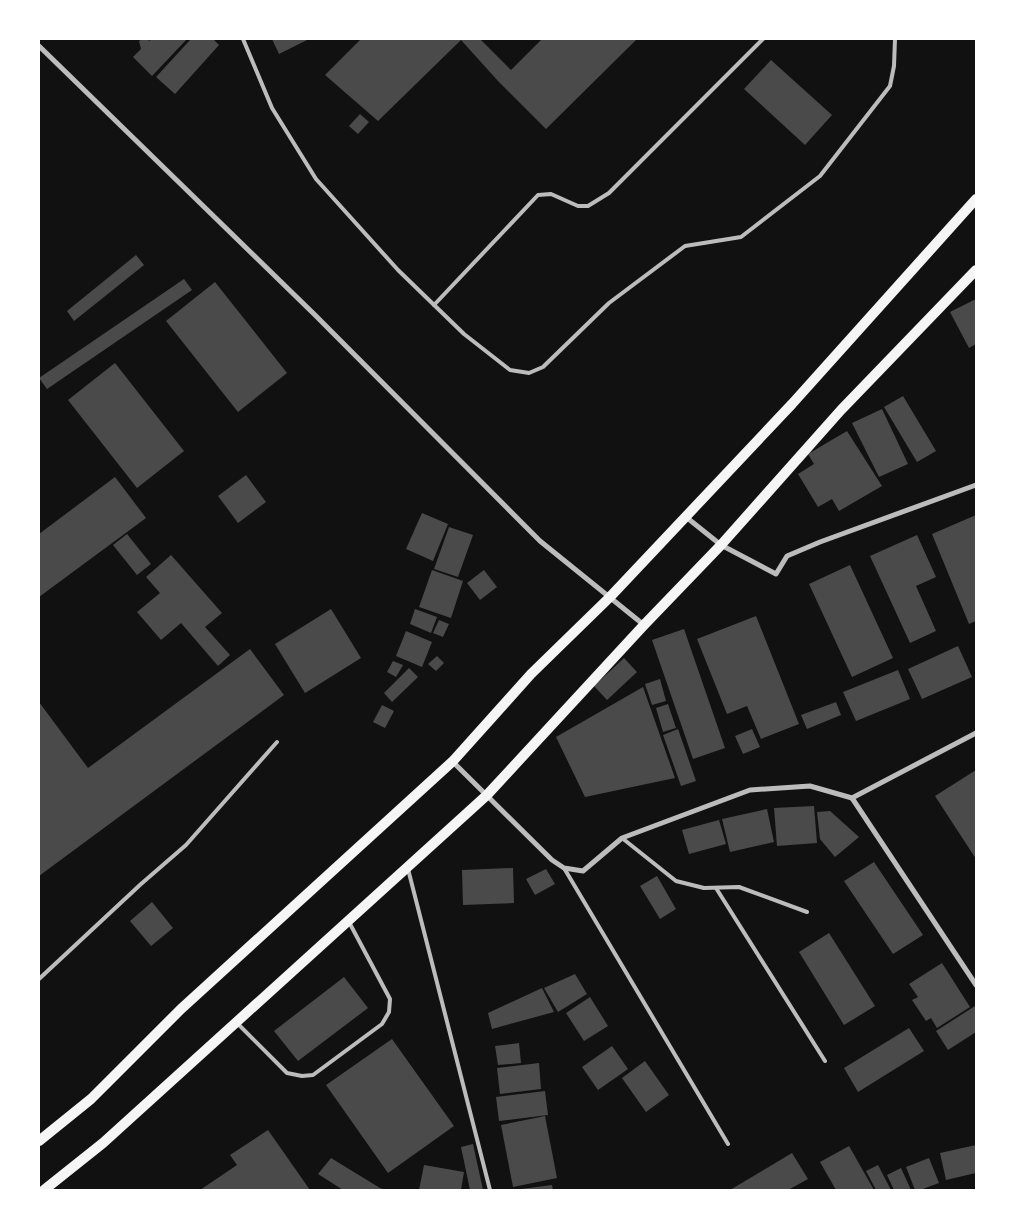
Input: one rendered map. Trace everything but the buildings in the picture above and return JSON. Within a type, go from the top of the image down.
[{"type":"main road","points":[[39,1141],[91,1099],[181,1009],[453,762],[530,674],[610,598],[792,404],[976,199]]},
{"type":"main road","points":[[44,1190],[103,1143],[487,795],[644,625],[721,545],[841,410],[976,270]]},
{"type":"street","points":[[39,46],[314,314],[540,541],[644,625]]},
{"type":"street","points":[[686,517],[721,545],[776,574],[787,556],[820,542],[976,485]]},
{"type":"street","points":[[852,798],[976,733]]},
{"type":"street","points":[[453,762],[552,860],[564,868],[583,871],[622,838],[750,790],[810,786],[852,798],[976,985]]},
{"type":"lane","points":[[243,39],[272,108],[316,179],[398,270],[464,334],[510,370],[529,373],[543,367],[608,303],[685,246],[741,237],[820,176],[890,86],[894,66],[895,39]]},
{"type":"lane","points":[[434,305],[538,194],[551,194],[578,206],[588,206],[609,193],[763,39]]},
{"type":"lane","points":[[39,978],[186,845],[277,742]]},
{"type":"lane","points":[[622,838],[676,881],[704,888],[739,887],[807,912]]},
{"type":"lane","points":[[408,866],[490,1190]]},
{"type":"lane","points":[[564,868],[728,1144]]},
{"type":"lane","points":[[716,888],[825,1061]]},
{"type":"lane","points":[[236,1022],[287,1073],[302,1076],[313,1075],[382,1024],[389,1012],[390,999],[348,920]]}]
